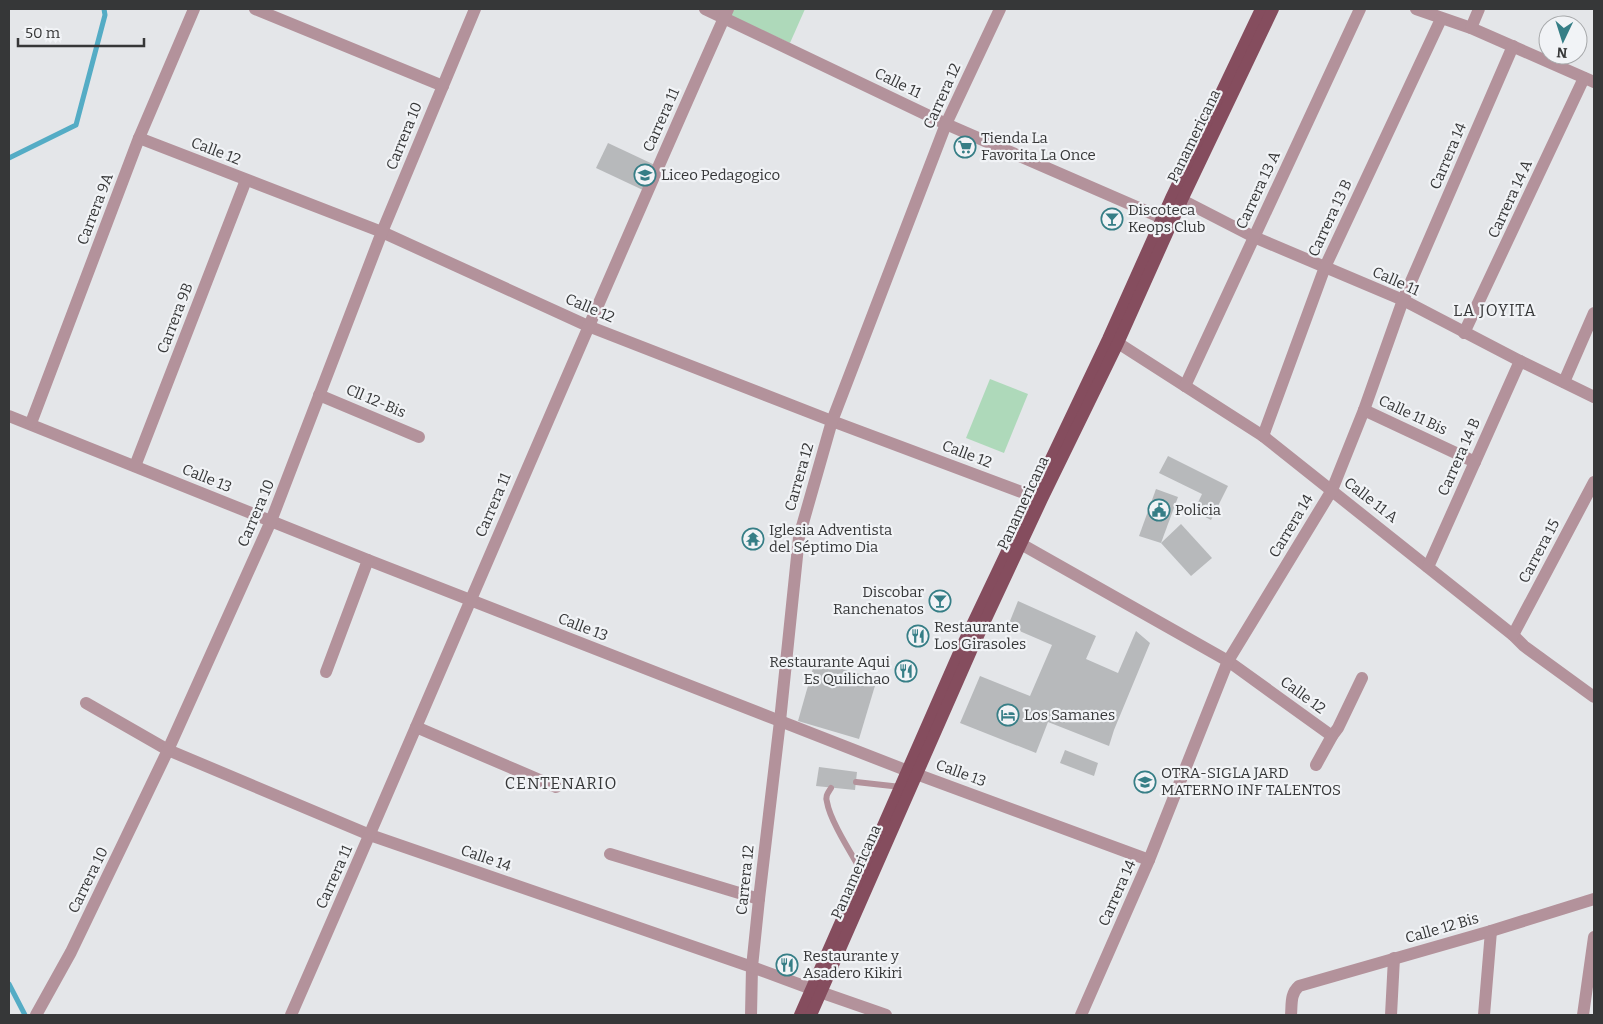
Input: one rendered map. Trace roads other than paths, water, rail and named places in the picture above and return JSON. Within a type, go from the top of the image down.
[{"type":"main road","name":"Panamericana","points":[[811,1015],[816,990],[863,874],[901,787],[913,773],[962,646],[1261,9]]},
{"type":"main road","name":"Panamericana","points":[[800,1015],[816,990],[913,773],[1118,343],[1182,200],[1273,9]]},
{"type":"street","name":"Carrera 9A","points":[[31,423],[139,138],[194,9]]},
{"type":"street","points":[[255,9],[442,86]]},
{"type":"street","name":"Carrera 10","points":[[36,1015],[71,952],[168,750],[272,521],[382,232],[475,9]]},
{"type":"street","name":"Calle 11","points":[[705,9],[726,13],[946,124],[1162,218]]},
{"type":"street","name":"Carrera 12","points":[[751,1015],[752,967],[799,537],[832,421],[946,124],[1000,9]]},
{"type":"street","name":"Carrera 13 A","points":[[1185,386],[1360,9]]},
{"type":"street","points":[[1416,9],[1470,28],[1589,80]]},
{"type":"street","points":[[1470,28],[1480,9]]},
{"type":"street","name":"Carrera 11","points":[[291,1015],[588,326],[726,13]]},
{"type":"street","name":"Carrera 13 B","points":[[1263,436],[1325,267],[1441,19]]},
{"type":"street","name":"Carrera 14","points":[[1081,1015],[1149,860],[1228,661],[1332,490],[1364,410],[1403,300],[1513,46]]},
{"type":"street","name":"Carrera 14 A","points":[[1464,333],[1589,80]]},
{"type":"street","name":"Calle 12","points":[[139,138],[382,232],[588,326],[1032,496]]},
{"type":"street","name":"Carrera 9B","points":[[135,466],[246,180]]},
{"type":"street","name":"Calle 11","points":[[1182,200],[1254,237],[1403,300],[1464,333],[1594,397]]},
{"type":"street","points":[[1564,382],[1594,313]]},
{"type":"street","name":"Calle 11 A","points":[[1118,343],[1263,436],[1524,646],[1594,697]]},
{"type":"street","name":"Carrera 14 B","points":[[1428,567],[1520,361]]},
{"type":"street","name":"Cll 12-Bis","points":[[320,395],[419,437]]},
{"type":"street","name":"Calle 11 Bis","points":[[1364,410],[1475,462]]},
{"type":"street","name":"Calle 13","points":[[9,416],[31,423],[368,560],[913,773],[1149,860]]},
{"type":"street","name":"Carrera 15","points":[[1512,635],[1594,482]]},
{"type":"street","name":"Calle 12","points":[[1021,544],[1228,661],[1332,736]]},
{"type":"street","points":[[326,672],[368,560]]},
{"type":"street","points":[[1316,765],[1338,728],[1362,678]]},
{"type":"street","name":"Calle 14","points":[[86,704],[168,750],[370,835],[886,1015]]},
{"type":"street","points":[[416,727],[556,787]]},
{"type":"street","points":[[610,854],[759,899]]},
{"type":"street","name":"Calle 12 Bis","points":[[1291,1015],[1292,996],[1294,990],[1299,986],[1491,931],[1594,899]]},
{"type":"street","points":[[1484,1015],[1491,931]]},
{"type":"street","points":[[1583,1015],[1594,937]]},
{"type":"street","points":[[1391,1015],[1394,958]]},
{"type":"lane","points":[[856,782],[901,787]]},
{"type":"lane","points":[[831,788],[826,795],[831,816],[863,874]]},
{"type":"waterway","points":[[9,158],[76,125],[105,15],[104,9]]},
{"type":"waterway","points":[[9,984],[25,1015]]},
{"type":"place","name":"Tienda La Favorita La Once","points":[[965,147]]},
{"type":"place","name":"Liceo Pedagogico","points":[[645,175]]},
{"type":"place","name":"Discoteca Keops Club","points":[[1112,219]]},
{"type":"place","name":"Policia","points":[[1159,510]]},
{"type":"place","name":"Iglesia Adventista del Séptimo Dia","points":[[753,539]]},
{"type":"place","name":"Discobar Ranchenatos","points":[[940,601]]},
{"type":"place","name":"Restaurante Los Girasoles","points":[[918,636]]},
{"type":"place","name":"Restaurante Aqui Es Quilichao","points":[[906,671]]},
{"type":"place","name":"Los Samanes","points":[[1008,715]]},
{"type":"place","name":"OTRA-SIGLA JARD MATERNO INF TALENTOS","points":[[1145,782]]},
{"type":"place","name":"Restaurante y Asadero Kikiri","points":[[787,965]]},
{"type":"district","name":"LA JOYITA","points":[[1495,310]]},
{"type":"district","name":"CENTENARIO","points":[[561,783]]}]
